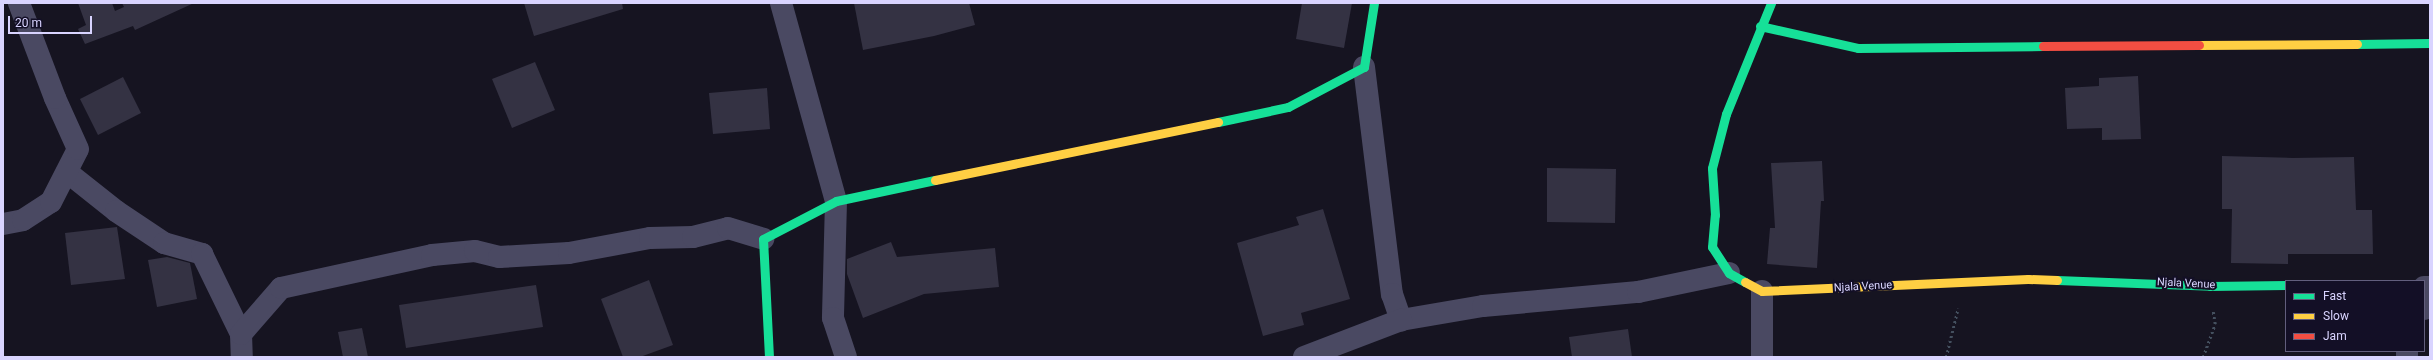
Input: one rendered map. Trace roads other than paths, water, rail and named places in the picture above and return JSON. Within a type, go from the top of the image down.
[{"type":"street","points":[[3,224],[23,220],[51,202],[78,149],[56,98],[19,3]]},
{"type":"street","points":[[781,3],[836,201],[833,318],[846,357]]},
{"type":"street","points":[[1374,3],[1364,67],[1392,294],[1402,320]]},
{"type":"street","points":[[1762,357],[1762,291],[1729,273],[1712,247],[1715,215],[1712,168],[1726,114],[1760,26],[1771,3]]},
{"type":"street","points":[[1760,26],[1858,48],[2430,43]]},
{"type":"street","points":[[241,334],[280,288],[432,255],[475,251],[499,256],[569,253],[650,238],[693,237],[728,228],[763,240],[836,201],[1288,107],[1364,67]]},
{"type":"street","points":[[67,172],[116,211],[164,243],[202,254],[241,334],[242,357]]},
{"type":"street","points":[[763,240],[769,357]]},
{"type":"street","points":[[1304,357],[1402,320],[1483,306],[1638,292],[1729,273]]},
{"type":"street","name":"Njala Venue","points":[[1762,291],[2028,279],[2171,283],[2210,286],[2285,285]]}]
